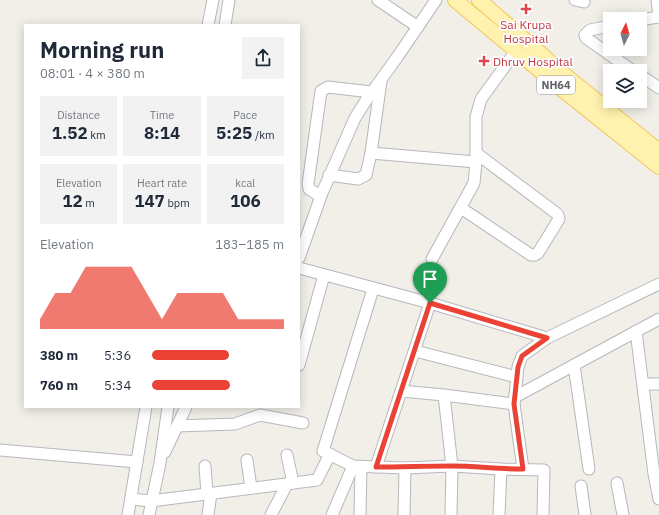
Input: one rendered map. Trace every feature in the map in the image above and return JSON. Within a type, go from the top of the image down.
[{"type":"main road","name":"NH64","points":[[455,0],[516,52],[659,167]]},
{"type":"main road","name":"NH64","points":[[479,0],[571,80],[659,151]]},
{"type":"street","points":[[208,24],[212,0]]},
{"type":"street","points":[[225,24],[229,0]]},
{"type":"street","points":[[378,0],[418,27]]},
{"type":"street","points":[[300,255],[320,196],[355,118],[371,92],[381,80],[436,0]]},
{"type":"street","points":[[647,19],[659,17],[657,0]]},
{"type":"street","points":[[603,27],[590,30],[585,35],[588,41],[603,51]]},
{"type":"street","points":[[432,259],[474,183],[476,158],[476,117],[481,99],[516,52]]},
{"type":"street","points":[[610,56],[622,64]]},
{"type":"street","points":[[329,175],[354,179],[366,175],[371,153],[381,80]]},
{"type":"street","points":[[647,80],[659,88]]},
{"type":"street","points":[[320,196],[309,189],[308,181],[321,91],[328,87],[371,92]]},
{"type":"street","points":[[371,153],[476,158],[556,213],[559,219],[538,253],[531,255],[461,208]]},
{"type":"street","points":[[300,268],[430,303],[547,338]]},
{"type":"street","points":[[300,361],[324,275]]},
{"type":"street","points":[[523,469],[514,401],[518,367],[522,356],[547,338],[659,284]]},
{"type":"street","points":[[373,289],[323,451],[357,466],[405,468],[452,466],[544,470],[543,515]]},
{"type":"street","points":[[376,467],[430,303]]},
{"type":"street","points":[[401,391],[514,401],[574,365],[659,319]]},
{"type":"street","points":[[636,332],[657,474],[659,499]]},
{"type":"street","points":[[414,351],[517,376]]},
{"type":"street","points":[[574,365],[588,469]]},
{"type":"street","points":[[644,384],[659,384]]},
{"type":"street","points":[[444,395],[452,466],[451,515]]},
{"type":"street","points":[[128,515],[146,408]]},
{"type":"street","points":[[149,515],[160,463],[168,408]]},
{"type":"street","points":[[160,463],[186,408]]},
{"type":"street","points":[[177,426],[235,424],[260,415],[303,422]]},
{"type":"street","points":[[0,450],[137,462]]},
{"type":"street","points":[[131,499],[151,501],[317,480],[330,454]]},
{"type":"street","points":[[271,515],[290,483],[287,455]]},
{"type":"street","points":[[247,460],[251,488]]},
{"type":"street","points":[[205,466],[209,494],[208,515]]},
{"type":"street","points":[[332,515],[357,466]]},
{"type":"street","points":[[357,466],[360,515]]},
{"type":"street","points":[[404,515],[405,468]]},
{"type":"street","points":[[499,515],[500,469]]},
{"type":"street","points":[[617,483],[623,515]]},
{"type":"street","points":[[582,486],[585,515]]},
{"type":"place","name":"Sai Krupa Hospital","points":[[526,9]]},
{"type":"place","name":"Dhruv Hospital","points":[[484,61]]},
{"type":"route","points":[[430,303],[547,338],[522,356],[518,367],[514,404],[523,469],[452,466],[405,468],[376,467],[430,303]]}]
